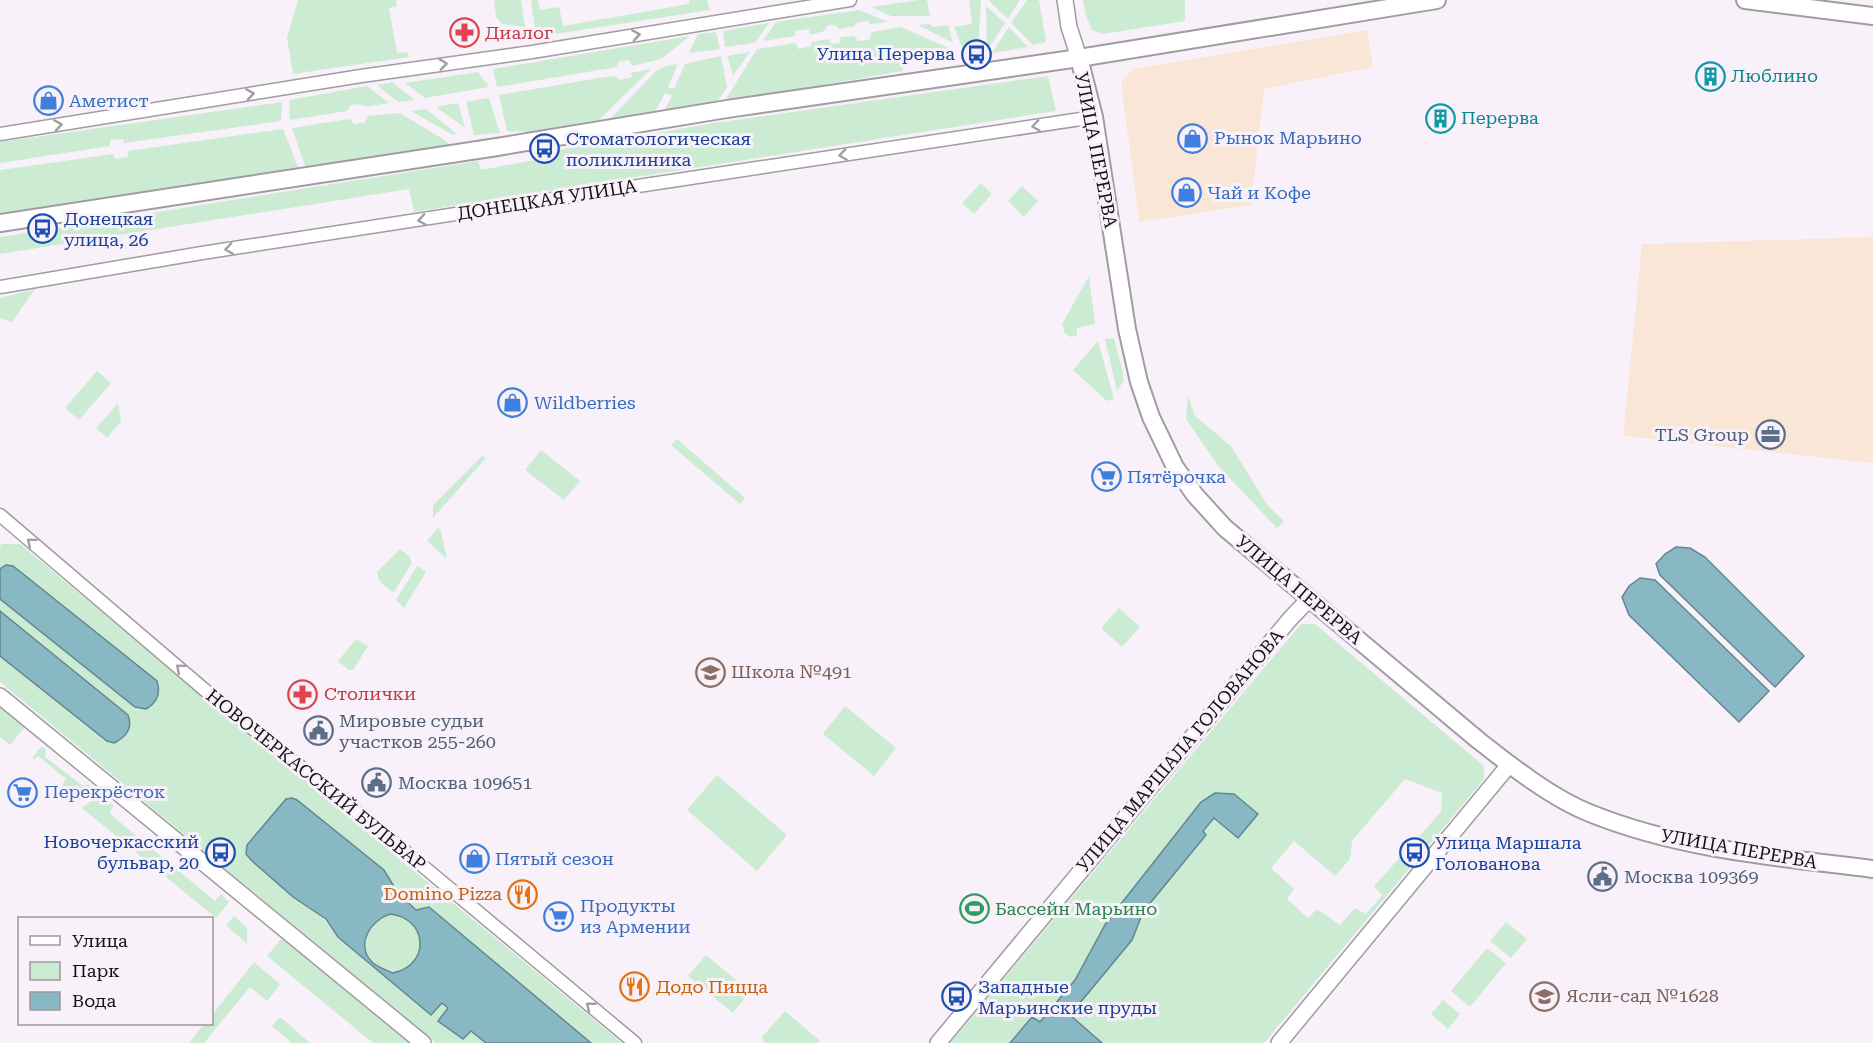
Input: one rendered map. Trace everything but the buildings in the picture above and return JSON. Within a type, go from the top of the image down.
[{"type":"main road","points":[[0,223],[429,158],[727,109],[1079,58],[1437,0]]},
{"type":"main road","points":[[1745,0],[1871,15]]},
{"type":"main road","name":"УЛИЦА ПЕРЕРВА","points":[[1079,58],[1094,117],[1129,340],[1139,382],[1151,417],[1175,467],[1195,495],[1225,528],[1509,765],[1574,806],[1638,830],[1715,848],[1873,869]]},
{"type":"street","points":[[0,134],[370,75],[532,52],[850,0]]},
{"type":"street","name":"УЛИЦА ПЕРЕРВА","points":[[1065,0],[1069,27],[1079,58]]},
{"type":"street","name":"ДОНЕЦКАЯ УЛИЦА","points":[[0,287],[605,191],[1094,117]]},
{"type":"street","name":"НОВОЧЕРКАССКИЙ БУЛЬВАР","points":[[0,515],[206,691],[374,825],[635,1043]]},
{"type":"street","name":"УЛИЦА МАРШАЛА ГОЛОВАНОВА","points":[[938,1043],[1283,628],[1310,599]]},
{"type":"street","points":[[0,696],[423,1043]]},
{"type":"street","points":[[1279,1043],[1509,765]]},
{"type":"shaded area","name":"Рынок Марьино","points":[[1367,30],[1373,67],[1264,89],[1251,205],[1139,222],[1121,82],[1133,69]]},
{"type":"shaded area","points":[[1873,237],[1873,463],[1623,436],[1642,244]]},
{"type":"green space","points":[[298,0],[396,0],[397,6],[389,8],[397,53],[408,52],[409,57],[293,74],[287,38]]},
{"type":"green space","points":[[494,0],[521,0],[525,27],[502,24],[496,17]]},
{"type":"green space","points":[[531,0],[538,0],[540,10],[559,7],[563,26],[689,4],[689,0],[707,0],[710,10],[536,37]]},
{"type":"green space","points":[[927,0],[930,16],[891,16],[871,7]]},
{"type":"green space","points":[[969,0],[981,0],[978,50],[964,52],[954,27],[972,24]]},
{"type":"green space","points":[[988,0],[1020,0],[1008,19]]},
{"type":"green space","points":[[1027,0],[1039,0],[1046,42],[1033,45],[1011,23]]},
{"type":"green space","points":[[1083,0],[1185,0],[1185,21],[1103,34],[1092,30]]},
{"type":"green space","points":[[986,6],[1005,23],[987,51]]},
{"type":"green space","points":[[859,10],[888,22],[870,24],[868,21],[839,29],[835,25],[829,25],[824,31],[810,35],[809,29],[795,31],[795,36],[763,41],[776,22]]},
{"type":"green space","points":[[769,23],[755,43],[725,47],[723,31]]},
{"type":"green space","points":[[930,24],[934,27],[948,25],[953,43],[918,25]]},
{"type":"green space","points":[[901,27],[953,50],[956,55],[903,63],[903,71],[724,102],[757,49],[796,43],[798,49],[812,46],[811,42],[829,39],[831,44],[839,43],[841,37],[854,36],[859,41],[869,40],[872,32]]},
{"type":"green space","points":[[1009,27],[1028,47],[992,53]]},
{"type":"green space","points":[[716,32],[720,49],[689,53],[698,34]]},
{"type":"green space","points":[[690,36],[661,59],[632,66],[629,60],[618,62],[617,67],[497,87],[493,69]]},
{"type":"green space","points":[[750,52],[733,75],[727,56]]},
{"type":"green space","points":[[721,56],[727,87],[717,102],[664,111],[672,96],[665,93],[655,112],[609,120],[656,71],[665,66],[678,64],[668,87],[674,89],[685,64]]},
{"type":"green space","points":[[651,69],[599,120],[528,132],[507,131],[499,95],[605,77],[616,76],[619,80],[632,77],[631,73]]},
{"type":"green space","points":[[478,72],[489,87],[425,98],[405,83]]},
{"type":"green space","points":[[1048,76],[1056,111],[414,212],[409,189],[0,254],[0,237],[478,161],[481,170],[551,157],[558,150],[714,123]]},
{"type":"green space","points":[[392,82],[415,100],[398,102],[377,85]]},
{"type":"green space","points":[[367,86],[389,103],[366,107],[360,104],[351,105],[347,111],[290,120],[289,100]]},
{"type":"green space","points":[[489,98],[500,133],[474,135],[466,102]]},
{"type":"green space","points":[[282,102],[281,121],[124,143],[123,139],[110,140],[110,146],[0,163],[0,142]]},
{"type":"green space","points":[[458,103],[465,128],[436,107]]},
{"type":"green space","points":[[426,109],[457,134],[453,135],[411,111]]},
{"type":"green space","points":[[400,113],[449,145],[306,168],[292,128],[349,119],[355,124],[365,122],[368,116]]},
{"type":"green space","points":[[283,129],[299,169],[0,217],[0,170],[113,154],[116,159],[128,157],[128,151]]},
{"type":"green space","points":[[981,183],[992,194],[974,214],[962,203]]},
{"type":"green space","points":[[1022,186],[1038,201],[1024,217],[1008,201]]},
{"type":"green space","points":[[1089,276],[1095,324],[1077,328],[1077,335],[1071,337],[1065,334],[1062,324]]},
{"type":"green space","points":[[35,289],[12,322],[0,318],[0,298]]},
{"type":"green space","points":[[1114,338],[1123,373],[1123,382],[1117,391],[1105,339]]},
{"type":"green space","points":[[1098,341],[1114,399],[1107,401],[1073,370]]},
{"type":"green space","points":[[97,371],[111,383],[79,420],[65,408]]},
{"type":"green space","points":[[1188,396],[1195,416],[1231,446],[1268,506],[1284,521],[1277,528],[1219,467],[1186,419]]},
{"type":"green space","points":[[118,403],[121,421],[107,438],[96,428]]},
{"type":"green space","points":[[677,439],[745,498],[740,504],[671,445]]},
{"type":"green space","points":[[541,450],[580,481],[564,500],[525,470]]},
{"type":"green space","points":[[482,456],[486,458],[433,518],[433,505]]},
{"type":"green space","points":[[438,528],[441,531],[447,559],[427,541]]},
{"type":"green space","points":[[20,544],[622,1043],[591,1043],[429,908],[416,910],[398,893],[384,870],[282,887],[322,917],[332,930],[431,1015],[442,1003],[448,1008],[438,1021],[471,1030],[486,1043],[436,1043],[0,682],[0,546]]},
{"type":"green space","points":[[400,549],[409,556],[412,563],[394,592],[382,584],[377,572]]},
{"type":"green space","points":[[417,566],[426,572],[404,608],[396,600]]},
{"type":"green space","points":[[1119,608],[1140,627],[1122,647],[1101,628]]},
{"type":"green space","points":[[1301,624],[1315,624],[1484,766],[1484,779],[1264,1043],[1102,1043],[1069,1015],[1132,940],[1143,912],[1206,836],[1203,831],[1215,818],[1238,838],[1234,794],[1106,923],[1075,980],[1040,1022],[1031,1017],[1010,1043],[950,1043]],"holes":[[[1405,779],[1442,793],[1441,812],[1374,886],[1382,895],[1366,914],[1355,908],[1340,925],[1317,909],[1308,918],[1287,899],[1294,889],[1271,868],[1294,841],[1335,876],[1350,859],[1352,841]]]},
{"type":"green space","points":[[356,639],[368,646],[353,670],[349,670],[338,661]]},
{"type":"green space","points":[[0,706],[25,727],[10,745],[0,737]]},
{"type":"green space","points":[[845,706],[896,748],[874,776],[823,734]]},
{"type":"green space","points":[[43,747],[46,751],[45,757],[83,786],[88,784],[95,790],[79,800],[62,786],[66,779],[38,756],[33,760],[33,757]]},
{"type":"green space","points":[[717,775],[787,835],[757,871],[687,810]]},
{"type":"green space","points":[[100,794],[114,806],[109,813],[215,901],[221,894],[229,902],[216,918],[82,808]]},
{"type":"green space","points":[[390,914],[403,917],[412,924],[418,932],[420,942],[419,952],[414,961],[393,973],[372,962],[365,948],[365,940],[371,927]]},
{"type":"green space","points":[[234,916],[247,928],[247,944],[226,925]]},
{"type":"green space","points":[[1506,922],[1527,939],[1511,958],[1490,941]]},
{"type":"green space","points":[[282,938],[410,1043],[373,1043],[267,956]]},
{"type":"green space","points":[[1487,948],[1506,963],[1470,1007],[1451,991]]},
{"type":"green space","points":[[706,955],[750,992],[733,1013],[688,976]]},
{"type":"green space","points":[[254,962],[280,984],[267,1001],[250,987],[204,1043],[189,1043],[203,1025],[213,1025],[213,1014]]},
{"type":"green space","points":[[1443,1000],[1460,1014],[1448,1029],[1431,1014]]},
{"type":"green space","points":[[785,1011],[820,1041],[818,1043],[766,1043],[761,1038]]},
{"type":"green space","points":[[280,1017],[310,1043],[292,1043],[272,1026]]},
{"type":"water","points":[[1676,547],[1690,548],[1705,557],[1804,656],[1775,687],[1660,575],[1656,564]]},
{"type":"water","points":[[6,565],[13,566],[157,681],[158,694],[153,704],[146,709],[135,707],[0,599],[0,569]]},
{"type":"water","points":[[1640,578],[1655,580],[1769,691],[1739,722],[1629,615],[1622,597],[1629,586]]},
{"type":"water","points":[[0,611],[128,715],[129,728],[122,738],[114,743],[107,741],[0,656]]},
{"type":"water","points":[[1215,793],[1234,794],[1258,814],[1238,838],[1214,818],[1203,831],[1206,835],[1143,912],[1132,940],[1070,1015],[1102,1043],[1010,1043],[1032,1017],[1040,1022],[1075,980],[1106,923],[1201,802]]},
{"type":"water","points":[[286,799],[297,800],[384,870],[398,893],[416,910],[429,907],[591,1043],[486,1043],[471,1031],[463,1039],[438,1021],[448,1008],[442,1003],[431,1015],[338,937],[326,919],[293,897],[246,854],[247,845]],"holes":[[[390,914],[403,917],[418,932],[419,952],[414,961],[393,973],[372,962],[367,955],[365,940],[371,927],[383,917]]]},
{"type":"place","name":"Диалог","points":[[464,33]]},
{"type":"place","name":"Улица Перерва","points":[[976,54]]},
{"type":"place","name":"Люблино","points":[[1710,76]]},
{"type":"place","name":"Аметист","points":[[48,101]]},
{"type":"place","name":"Перерва","points":[[1440,118]]},
{"type":"place","name":"Рынок Марьино","points":[[1193,138]]},
{"type":"place","name":"Стоматологическая поликлиника","points":[[545,149]]},
{"type":"place","name":"Чай и Кофе","points":[[1186,193]]},
{"type":"place","name":"Донецкая улица, 26","points":[[43,229]]},
{"type":"place","name":"Wildberries","points":[[513,403]]},
{"type":"place","name":"TLS Group","points":[[1770,435]]},
{"type":"place","name":"Пятёрочка","points":[[1106,477]]},
{"type":"place","name":"Школа №491","points":[[710,672]]},
{"type":"place","name":"Столички","points":[[303,694]]},
{"type":"place","name":"Мировые судьи участков 255-260","points":[[318,731]]},
{"type":"place","name":"Москва 109651","points":[[377,783]]},
{"type":"place","name":"Перекрёсток","points":[[23,792]]},
{"type":"place","name":"Новочеркасский бульвар, 20","points":[[220,852]]},
{"type":"place","name":"Улица Маршала Голованова","points":[[1414,853]]},
{"type":"place","name":"Пятый сезон","points":[[474,859]]},
{"type":"place","name":"Москва 109369","points":[[1603,877]]},
{"type":"place","name":"Domino Pizza","points":[[523,894]]},
{"type":"place","name":"Бассейн Марьино","points":[[974,909]]},
{"type":"place","name":"Продукты из Армении","points":[[559,916]]},
{"type":"place","name":"Додо Пицца","points":[[635,987]]},
{"type":"place","name":"Ясли-сад №1628","points":[[1545,996]]},
{"type":"place","name":"Западные Марьинские пруды","points":[[957,997]]}]
